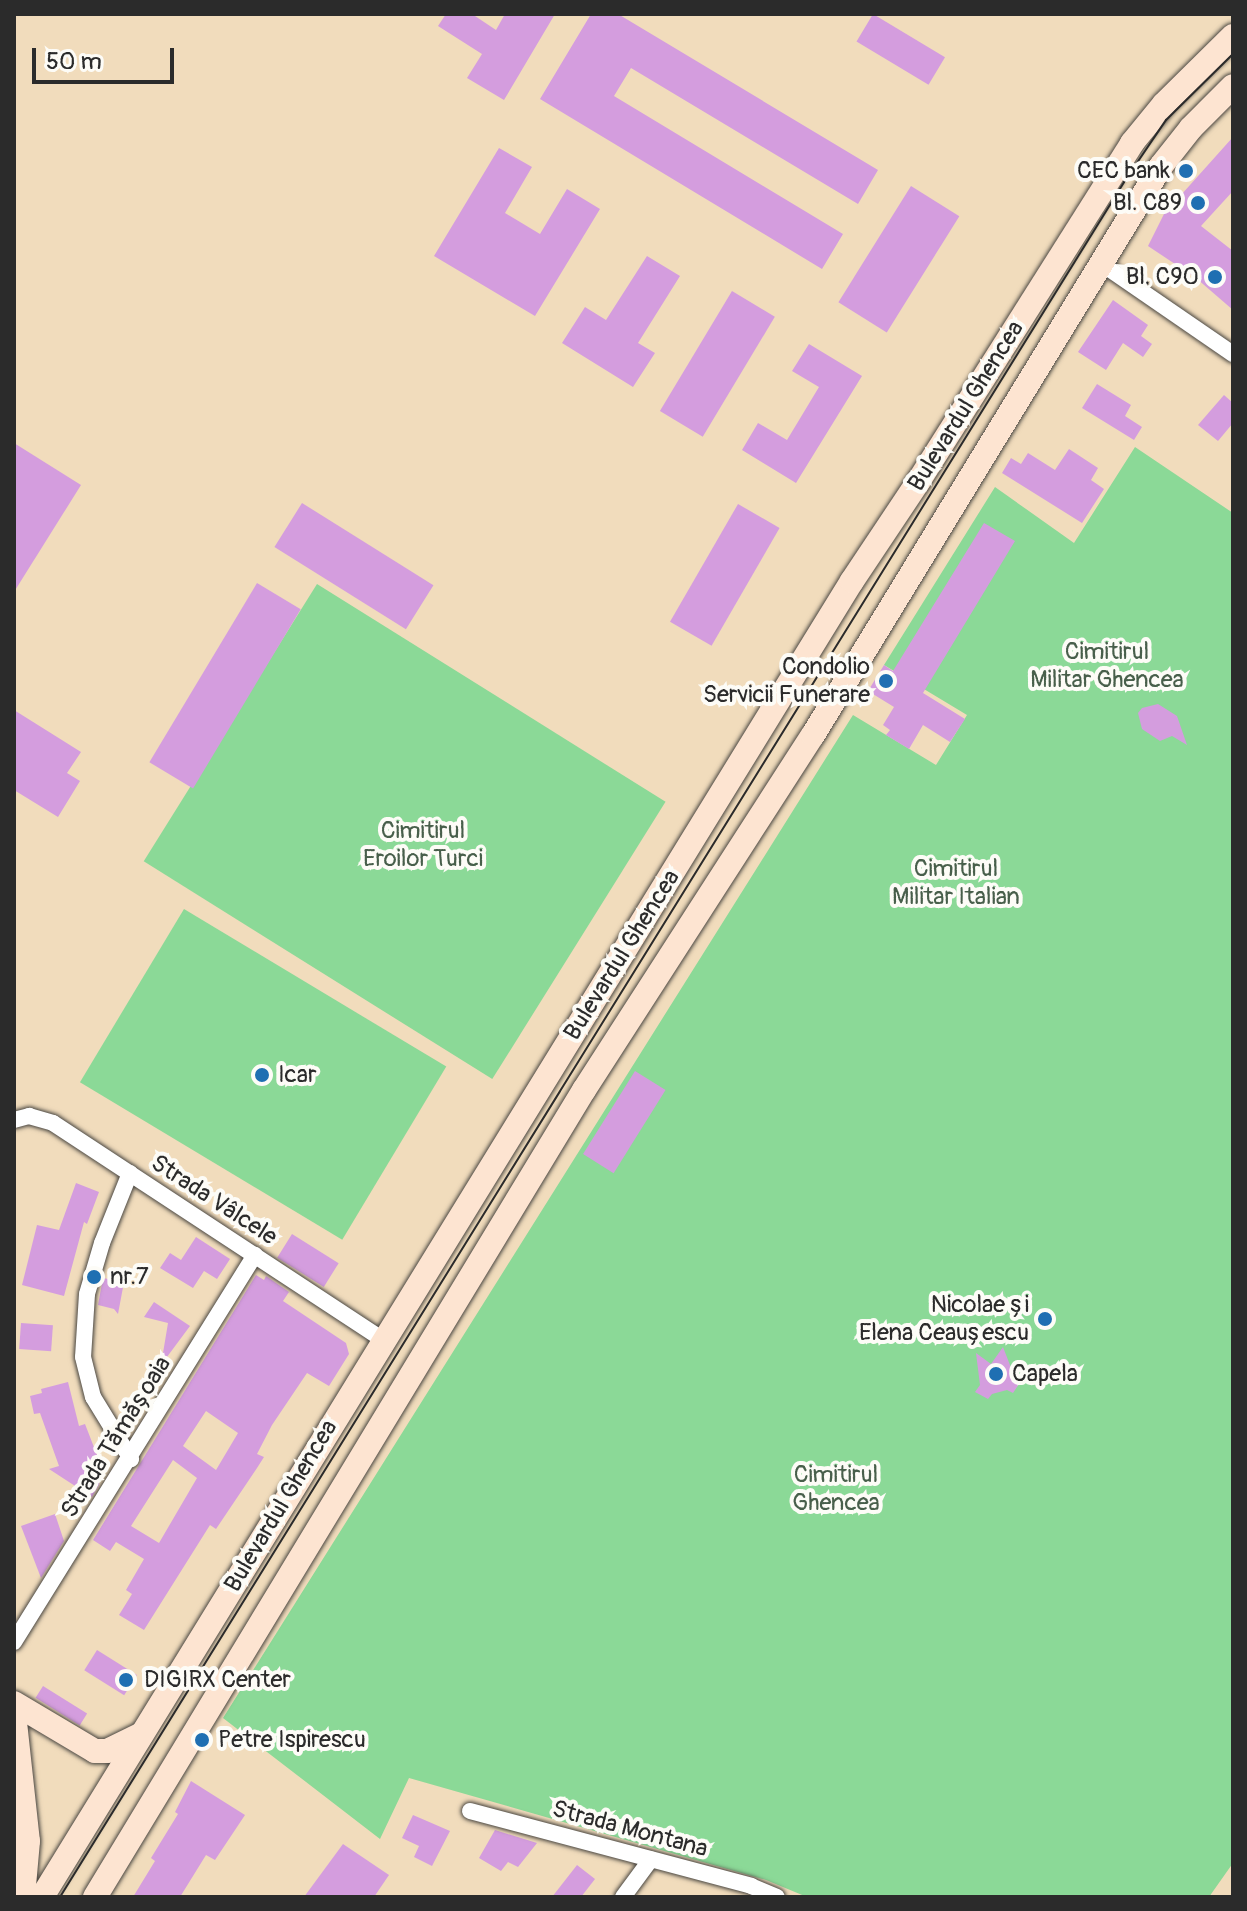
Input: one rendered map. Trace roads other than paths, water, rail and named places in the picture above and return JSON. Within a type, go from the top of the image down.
[{"type":"main road","name":"Bulevardul Ghencea","points":[[42,1897],[383,1340],[876,547],[1132,143],[1157,112],[1233,36]]},
{"type":"main road","name":"Bulevardul Ghencea","points":[[95,1897],[574,1108],[813,735],[1161,166],[1183,136],[1233,86]]},
{"type":"main road","points":[[1157,112],[1183,136]]},
{"type":"main road","points":[[876,547],[913,569]]},
{"type":"main road","points":[[540,1088],[574,1108]]},
{"type":"main road","points":[[14,1703],[95,1751],[107,1751],[142,1734]]},
{"type":"main road","points":[[14,1713],[28,1841],[23,1897]]},
{"type":"street","points":[[1102,264],[1233,354]]},
{"type":"street","name":"Strada Vâlcele","points":[[14,1120],[29,1116],[53,1123],[383,1340]]},
{"type":"street","points":[[130,1173],[102,1243],[87,1294],[83,1357],[93,1397],[131,1459]]},
{"type":"street","name":"Strada Tămășoaia","points":[[14,1642],[131,1459],[255,1255]]},
{"type":"street","name":"Strada Montana","points":[[470,1811],[751,1886],[777,1897]]},
{"type":"street","points":[[623,1897],[651,1859]]},
{"type":"tram line","points":[[60,1897],[1124,182],[1166,120],[1233,54]]},
{"type":"place","name":"CEC bank","points":[[1186,171]]},
{"type":"place","name":"Bl. C89","points":[[1198,203]]},
{"type":"place","name":"Bl. C90","points":[[1215,277]]},
{"type":"place","name":"Condolio Servicii Funerare","points":[[886,681]]},
{"type":"place","name":"Icar","points":[[262,1075]]},
{"type":"place","name":"nr.7","points":[[94,1277]]},
{"type":"place","name":"Nicolae și Elena Ceaușescu","points":[[1045,1319]]},
{"type":"place","name":"Capela","points":[[996,1374]]},
{"type":"place","name":"DIGIRX Center","points":[[126,1680]]},
{"type":"place","name":"Petre Ispirescu","points":[[202,1740]]},
{"type":"park label","name":"Cimitirul Militar Ghencea","points":[[1107,666]]},
{"type":"park label","name":"Cimitirul Eroilor Turci","points":[[423,845]]},
{"type":"park label","name":"Cimitirul Militar Italian","points":[[956,883]]},
{"type":"park label","name":"Cimitirul Ghencea","points":[[836,1489]]}]
